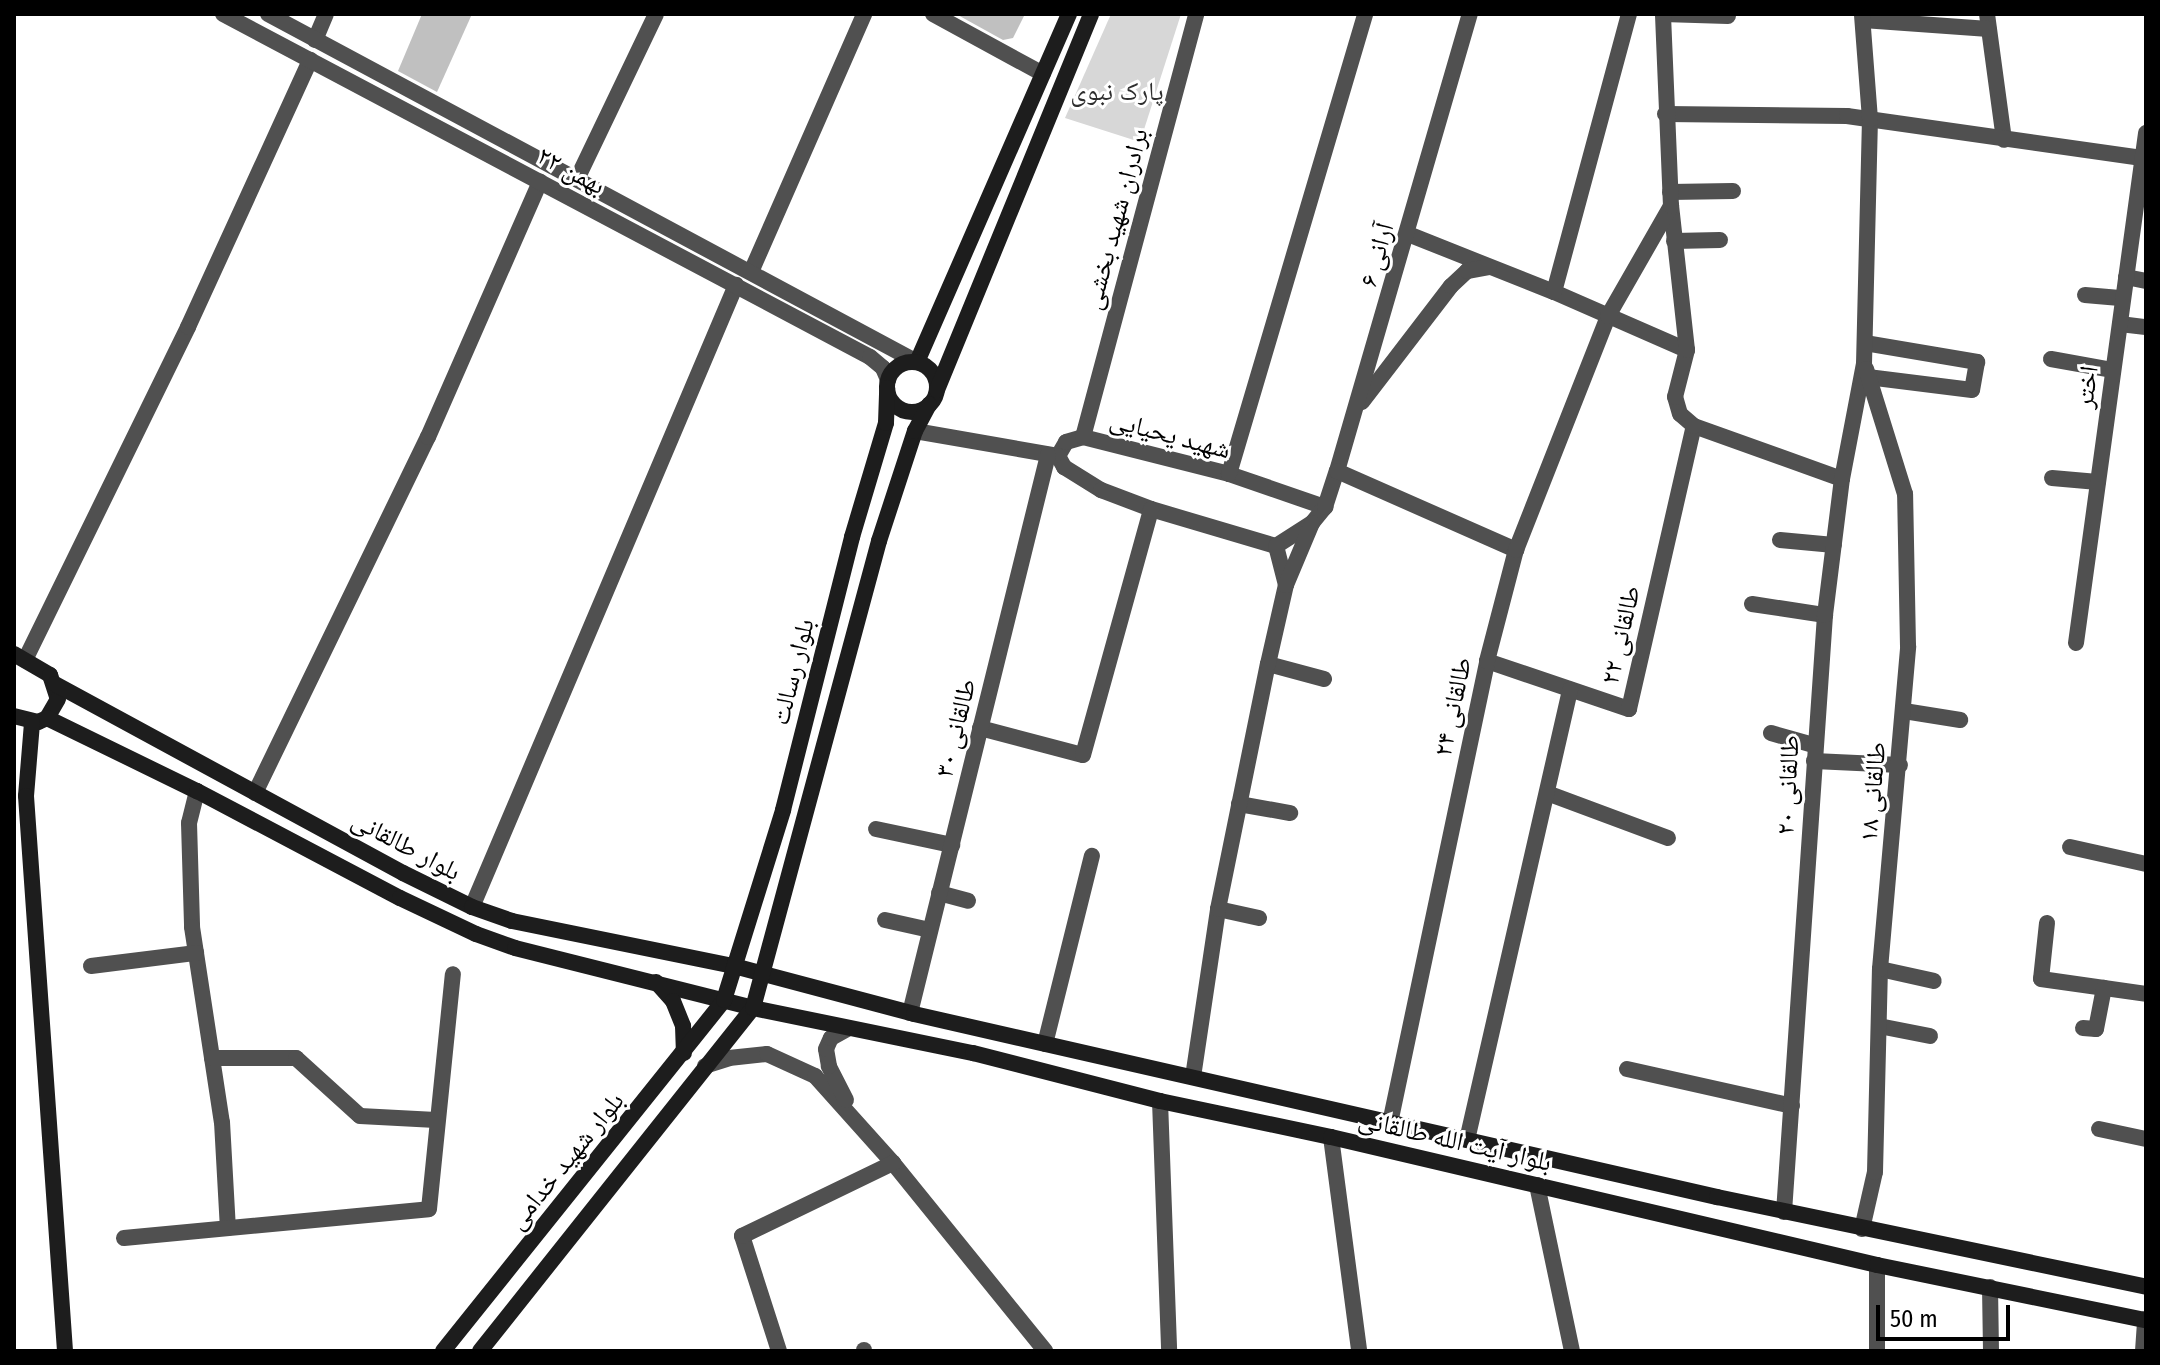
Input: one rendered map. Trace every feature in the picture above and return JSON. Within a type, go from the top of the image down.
[{"type":"main road","points":[[917,362],[1069,14]]},
{"type":"main road","name":"بلوار رسالت","points":[[753,1008],[879,541],[915,431],[933,397],[1091,14]]},
{"type":"main road","points":[[917,362],[934,375],[933,397],[914,412],[899,408],[888,384],[896,367],[917,362]]},
{"type":"main road","name":"بلوار رسالت","points":[[724,1000],[783,810],[852,537],[886,423],[888,384]]},
{"type":"main road","name":"بلوار طالقانی","points":[[20,657],[50,675],[55,684],[472,907],[512,921],[734,966],[762,975]]},
{"type":"main road","points":[[55,684],[58,699],[40,720],[26,796],[65,1351]]},
{"type":"main road","name":"بلوار طالقانی","points":[[14,716],[40,720],[197,791],[476,934],[515,948],[753,1008]]},
{"type":"main road","points":[[14,764],[26,796]]},
{"type":"main road","name":"بلوار آیت الله طالقانی","points":[[762,975],[978,1029],[1542,1158],[1862,1229],[2146,1287]]},
{"type":"main road","points":[[655,981],[673,1001],[683,1026],[684,1053]]},
{"type":"main road","name":"بلوار شهید خدامی","points":[[443,1351],[724,1000]]},
{"type":"main road","name":"بلوار آیت الله طالقانی","points":[[753,1008],[973,1053],[1160,1101],[1331,1137],[1877,1265],[2145,1319]]},
{"type":"main road","name":"بلوار شهید خدامی","points":[[480,1351],[753,1008]]},
{"type":"main road","points":[[973,1053],[978,1029]]},
{"type":"main road","points":[[1537,1185],[1542,1158]]},
{"type":"street","name":"۲۲ بهمن","points":[[223,14],[870,357],[883,368],[888,384]]},
{"type":"street","name":"۲۲ بهمن","points":[[268,14],[751,272],[831,319],[917,362]]},
{"type":"street","points":[[315,40],[326,14]]},
{"type":"street","points":[[577,179],[656,14]]},
{"type":"street","points":[[751,272],[864,14]]},
{"type":"street","points":[[933,14],[1043,74]]},
{"type":"street","name":"برادران شهید بخشی","points":[[1083,437],[1196,14]]},
{"type":"street","points":[[1229,474],[1365,14]]},
{"type":"street","name":"آرانی ۶","points":[[1325,507],[1408,234],[1470,14]]},
{"type":"street","points":[[1554,292],[1629,14]]},
{"type":"street","points":[[1728,16],[1663,14],[1670,199],[1687,350],[1675,397],[1680,414],[1694,426],[1842,479]]},
{"type":"street","points":[[1865,343],[1977,362],[1972,390],[1866,370],[1865,343],[1870,119],[1862,17],[1988,21],[2004,140]]},
{"type":"street","points":[[20,657],[188,327],[310,60]]},
{"type":"street","points":[[1665,114],[1870,119],[2142,158]]},
{"type":"street","name":"اختر","points":[[2076,643],[2146,137]]},
{"type":"street","points":[[255,793],[428,437],[540,182]]},
{"type":"street","points":[[1670,199],[1733,191]]},
{"type":"street","name":"طالقانی ۲۴","points":[[1390,1123],[1487,661],[1516,550],[1608,316],[1670,199]]},
{"type":"street","points":[[1408,234],[1554,292],[1687,350]]},
{"type":"street","points":[[1674,241],[1720,240]]},
{"type":"street","points":[[1355,411],[1451,286],[1467,271],[1489,267]]},
{"type":"street","points":[[2126,277],[2146,281]]},
{"type":"street","points":[[472,907],[626,538],[736,285]]},
{"type":"street","points":[[2085,295],[2123,298]]},
{"type":"street","points":[[2120,324],[2146,327]]},
{"type":"street","points":[[2051,359],[2113,370]]},
{"type":"street","name":"طالقانی ۲۰","points":[[1784,1212],[1825,615],[1842,479],[1866,370]]},
{"type":"street","name":"طالقانی ۱۸","points":[[1862,1229],[1875,1172],[1880,969],[1908,646],[1905,494],[1866,370]]},
{"type":"street","name":"طالقانی ۲۲","points":[[1467,1140],[1570,690],[1629,709],[1694,426]]},
{"type":"street","points":[[915,431],[1053,456],[1064,467],[1101,490],[1151,509],[1276,546],[1312,523]]},
{"type":"street","name":"شهید یحیایی","points":[[1053,456],[1066,442],[1083,437],[1229,474],[1325,507]]},
{"type":"street","name":"طالقانی ۳۰","points":[[910,1013],[980,728],[1053,456]]},
{"type":"street","points":[[1337,471],[1516,550]]},
{"type":"street","points":[[2052,478],[2098,482]]},
{"type":"street","points":[[1193,1077],[1218,909],[1286,585],[1312,523],[1325,507]]},
{"type":"street","points":[[980,728],[1083,755],[1151,509]]},
{"type":"street","points":[[1780,540],[1834,545]]},
{"type":"street","points":[[1276,546],[1286,585]]},
{"type":"street","points":[[1752,604],[1825,615]]},
{"type":"street","points":[[1487,661],[1570,690]]},
{"type":"street","points":[[1268,664],[1324,679]]},
{"type":"street","points":[[1904,711],[1960,720]]},
{"type":"street","points":[[1771,733],[1814,753],[1900,765]]},
{"type":"street","points":[[197,791],[189,823],[196,953],[222,1122],[228,1228]]},
{"type":"street","points":[[1547,793],[1668,838]]},
{"type":"street","points":[[1239,804],[1290,813]]},
{"type":"street","points":[[876,829],[952,845]]},
{"type":"street","points":[[2070,847],[2146,864]]},
{"type":"street","points":[[1045,1044],[1092,856]]},
{"type":"street","points":[[939,893],[968,901]]},
{"type":"street","points":[[1218,909],[1259,918]]},
{"type":"street","points":[[885,920],[930,930]]},
{"type":"street","points":[[2047,923],[2041,979],[2146,994]]},
{"type":"street","points":[[91,966],[196,953]]},
{"type":"street","points":[[1880,969],[1934,981]]},
{"type":"street","points":[[124,1238],[429,1209],[453,974]]},
{"type":"street","points":[[2083,1028],[2096,1029],[2104,988]]},
{"type":"street","points":[[1879,1026],[1930,1036]]},
{"type":"street","points":[[847,1029],[831,1038],[826,1049],[829,1066],[856,1119]]},
{"type":"street","points":[[705,1066],[755,1054],[780,1057],[815,1076],[893,1163],[1045,1351]]},
{"type":"street","points":[[212,1058],[296,1058],[360,1116],[436,1120]]},
{"type":"street","points":[[1627,1069],[1792,1106]]},
{"type":"street","points":[[1160,1101],[1169,1351]]},
{"type":"street","points":[[2099,1129],[2146,1139]]},
{"type":"street","points":[[1331,1137],[1359,1351]]},
{"type":"street","points":[[779,1351],[742,1236],[893,1163]]},
{"type":"street","points":[[1537,1185],[1572,1351]]},
{"type":"street","points":[[1877,1265],[1877,1351]]},
{"type":"street","points":[[1990,1287],[1991,1351]]},
{"type":"street","points":[[2143,1351],[2145,1319]]},
{"type":"green space","name":"پارک نبوی","points":[[1111,14],[1181,14],[1140,142],[1065,118]]},
{"type":"building","points":[[422,14],[472,14],[437,92],[398,71]]},
{"type":"building","points":[[956,14],[1025,14],[1013,38],[1003,40]]}]
